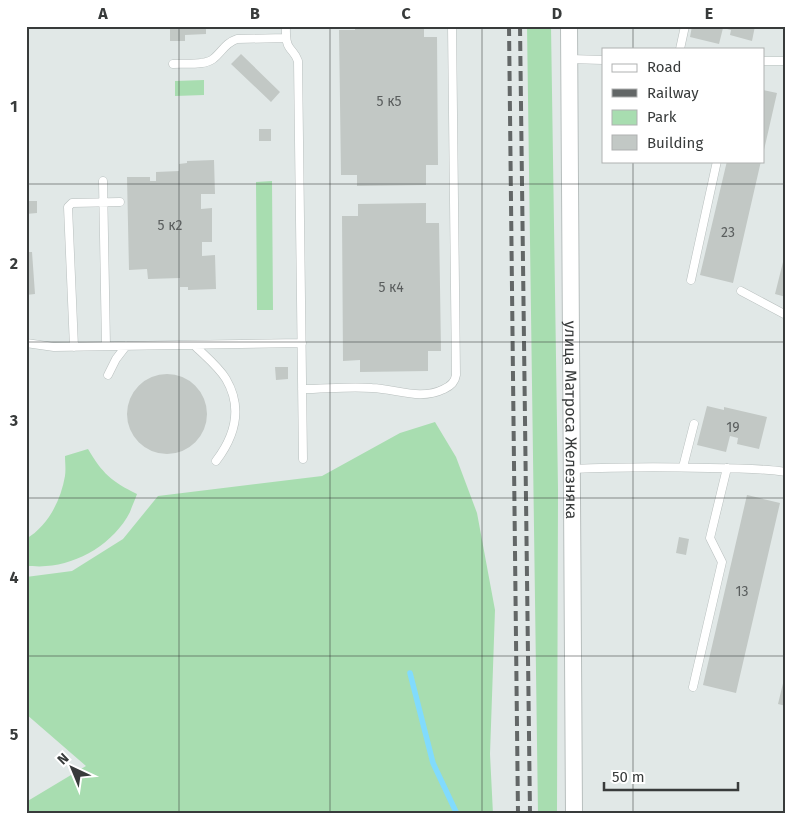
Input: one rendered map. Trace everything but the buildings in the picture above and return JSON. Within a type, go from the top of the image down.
[{"type":"street","name":"улица Матроса Железняка","points":[[570,26],[574,814]]},
{"type":"lane","points":[[286,26],[286,38],[289,47],[294,52],[298,61],[303,459]]},
{"type":"lane","points":[[302,389],[372,388],[421,395],[436,393],[449,387],[455,381],[452,26]]},
{"type":"lane","points":[[680,48],[686,26]]},
{"type":"lane","points":[[173,64],[207,63],[230,41],[237,39],[286,38]]},
{"type":"lane","points":[[570,59],[602,60]]},
{"type":"lane","points":[[764,61],[786,61]]},
{"type":"lane","points":[[691,280],[717,162]]},
{"type":"lane","points":[[104,181],[106,346]]},
{"type":"lane","points":[[74,347],[68,207],[72,203],[120,202]]},
{"type":"lane","points":[[742,291],[786,315]]},
{"type":"lane","points":[[26,343],[54,347],[74,347],[302,343]]},
{"type":"lane","points":[[194,345],[216,366],[225,378],[232,391],[235,406],[235,421],[232,435],[216,461]]},
{"type":"lane","points":[[108,375],[116,359],[126,346]]},
{"type":"lane","points":[[683,467],[694,424]]},
{"type":"lane","points":[[572,469],[683,467],[765,469],[786,472]]},
{"type":"lane","points":[[693,687],[722,562],[710,538],[727,468]]},
{"type":"green space","points":[[527,26],[551,26],[558,490],[557,814],[538,814]]},
{"type":"green space","points":[[204,80],[204,95],[175,96],[175,81]]},
{"type":"green space","points":[[272,181],[273,310],[257,310],[256,182]]},
{"type":"green space","points":[[435,422],[456,457],[477,513],[495,610],[490,754],[493,814],[26,814],[26,802],[86,766],[26,714],[26,577],[72,571],[123,539],[158,496],[322,476],[400,433]]},
{"type":"green space","points":[[88,449],[108,476],[137,494],[130,512],[115,533],[94,550],[83,556],[58,564],[26,566],[26,539],[41,527],[57,503],[65,476],[65,456]]},
{"type":"waterway","points":[[410,673],[433,763],[457,814]]},
{"type":"railway","points":[[509,26],[518,814]]},
{"type":"railway","points":[[520,26],[530,814]]}]
